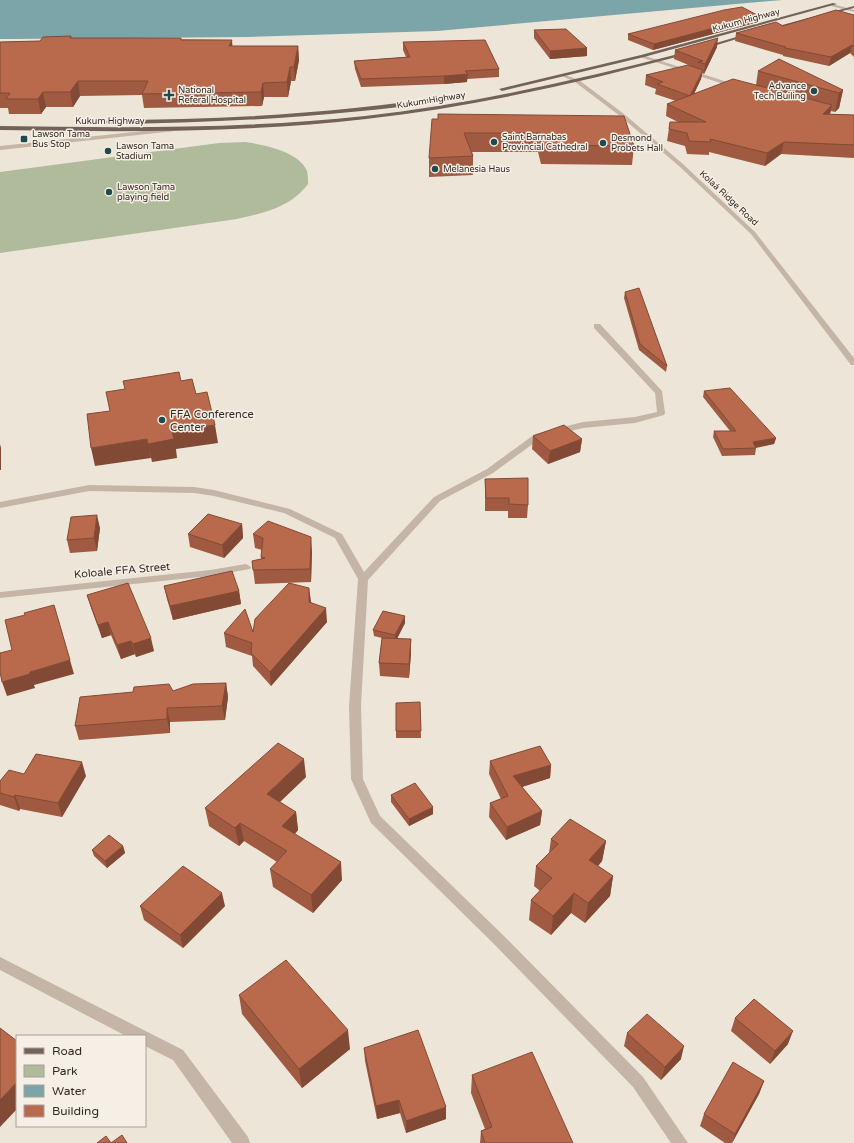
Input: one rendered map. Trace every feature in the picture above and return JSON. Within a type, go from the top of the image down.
[{"type":"main road","name":"Kukum Highway","points":[[498,90],[642,56],[833,5],[854,1]]},
{"type":"main road","name":"Kukum Highway","points":[[761,32],[854,7]]},
{"type":"main road","name":"Kukum Highway","points":[[700,49],[753,34]]},
{"type":"main road","name":"Kukum Highway","points":[[0,128],[188,129],[287,124],[364,117],[471,102],[577,80],[693,51]]},
{"type":"main road","name":"Kukum Highway","points":[[104,122],[193,122],[297,116],[391,107],[459,97]]},
{"type":"main road","points":[[0,122],[48,122]]},
{"type":"street","points":[[833,5],[854,12]]},
{"type":"street","points":[[642,56],[741,88]]},
{"type":"street","name":"Kolaá Ridge Road","points":[[564,75],[577,80],[628,120],[681,165],[753,233],[854,363]]},
{"type":"street","points":[[0,148],[188,129]]},
{"type":"street","points":[[363,579],[437,499],[490,471],[538,436],[583,425],[635,420],[661,413],[659,393],[597,326]]},
{"type":"street","points":[[0,505],[89,488],[194,490],[214,493],[286,511],[339,536],[363,579],[355,706],[357,779],[375,819],[499,940],[638,1082],[680,1143]]},
{"type":"street","name":"Koloale FFA Street","points":[[0,595],[210,573],[246,567]]},
{"type":"street","points":[[0,963],[139,1035]]},
{"type":"street","points":[[146,1039],[178,1055],[242,1143]]},
{"type":"green space","points":[[246,142],[271,147],[296,158],[303,164],[307,171],[308,184],[301,192],[285,204],[267,211],[237,219],[0,253],[0,172],[219,143]]},
{"type":"water","points":[[0,0],[782,0],[437,31],[248,37],[0,39]]},
{"type":"building","points":[[742,7],[759,16],[654,44],[628,34],[724,10]]},
{"type":"building","points":[[836,10],[854,15],[854,47],[852,45],[831,57],[785,48],[786,47],[736,33],[776,22],[783,26]]},
{"type":"building","points":[[566,29],[587,48],[550,51],[534,30]]},
{"type":"building","points":[[71,36],[70,38],[181,38],[181,40],[232,40],[229,46],[298,46],[294,67],[290,67],[287,82],[263,83],[261,92],[142,94],[148,81],[78,81],[70,92],[43,92],[38,99],[6,99],[10,93],[0,93],[0,42],[40,41],[43,37]]},
{"type":"building","points":[[718,38],[705,64],[698,62],[703,61],[675,50]]},
{"type":"building","points":[[485,40],[499,69],[465,71],[468,74],[444,76],[361,79],[354,61],[410,57],[403,42]]},
{"type":"building","points":[[779,59],[843,90],[839,93],[758,71]]},
{"type":"building","points":[[688,65],[703,70],[690,96],[657,84],[663,82],[646,75]]},
{"type":"building","points":[[733,79],[832,105],[823,114],[854,115],[854,145],[784,142],[767,153],[710,139],[711,142],[689,141],[687,133],[669,129],[670,122],[706,122],[667,104]]},
{"type":"building","points":[[438,114],[624,116],[634,146],[542,145],[540,133],[464,133],[473,156],[429,158],[432,119],[438,119]]},
{"type":"building","points":[[639,288],[667,366],[640,344],[625,292]]},
{"type":"building","points":[[179,372],[181,381],[192,379],[196,394],[207,392],[215,425],[172,431],[174,439],[148,444],[147,439],[91,448],[87,414],[110,411],[106,392],[125,389],[123,381]]},
{"type":"building","points":[[730,388],[776,438],[753,442],[756,448],[723,449],[714,431],[736,431],[704,391]]},
{"type":"building","points":[[564,425],[582,439],[550,451],[533,436]]},
{"type":"building","points":[[528,478],[528,505],[509,504],[509,498],[486,498],[485,479]]},
{"type":"building","points":[[208,514],[242,524],[222,545],[188,534]]},
{"type":"building","points":[[97,515],[94,538],[67,540],[71,517]]},
{"type":"building","points":[[268,521],[311,537],[310,569],[253,570],[252,561],[265,558],[261,557],[263,538],[253,534]]},
{"type":"building","points":[[232,571],[239,591],[170,606],[164,586]]},
{"type":"building","points":[[128,583],[151,638],[133,644],[131,641],[117,645],[108,622],[98,625],[87,595]]},
{"type":"building","points":[[289,583],[309,588],[309,602],[326,608],[270,672],[251,653],[252,643],[224,633],[245,609],[253,632],[255,619]]},
{"type":"building","points":[[54,605],[70,660],[2,682],[0,672],[0,653],[12,650],[5,620]]},
{"type":"building","points":[[383,611],[405,616],[395,635],[373,630]]},
{"type":"building","points":[[382,638],[411,639],[409,664],[379,663]]},
{"type":"building","points":[[226,683],[222,706],[167,708],[167,719],[75,726],[80,697],[133,692],[134,687],[169,684],[173,691],[193,684]]},
{"type":"building","points":[[420,702],[421,731],[396,731],[396,703]]},
{"type":"building","points":[[278,743],[304,759],[267,794],[296,812],[282,826],[341,862],[311,895],[270,869],[287,851],[240,823],[235,828],[205,808]]},
{"type":"building","points":[[540,746],[551,765],[513,776],[542,811],[507,827],[490,803],[508,796],[490,761]]},
{"type":"building","points":[[36,754],[82,762],[58,803],[15,795],[14,797],[0,793],[0,781],[9,770],[24,774]]},
{"type":"building","points":[[415,783],[433,807],[409,819],[391,795]]},
{"type":"building","points":[[570,819],[606,841],[589,860],[613,876],[588,903],[574,893],[553,916],[531,900],[552,878],[536,866],[558,844],[551,839]]},
{"type":"building","points":[[109,835],[123,846],[105,861],[92,850]]},
{"type":"building","points":[[183,866],[222,893],[180,935],[140,906]]},
{"type":"building","points":[[286,960],[348,1030],[299,1069],[239,995]]},
{"type":"building","points":[[754,999],[793,1031],[775,1051],[735,1018]]},
{"type":"building","points":[[647,1014],[684,1046],[665,1067],[627,1033]]},
{"type":"building","points":[[0,1028],[16,1040],[16,1083],[0,1100]]},
{"type":"building","points":[[418,1030],[446,1107],[406,1121],[399,1100],[376,1106],[364,1048]]},
{"type":"building","points":[[532,1052],[573,1143],[485,1143],[481,1131],[492,1127],[472,1075]]},
{"type":"building","points":[[733,1062],[764,1081],[735,1134],[704,1114]]},
{"type":"building","points":[[122,1135],[127,1143],[111,1143]]},
{"type":"building","points":[[106,1136],[111,1143],[97,1143]]},
{"type":"place","name":"Advance Tech Builing","points":[[814,91]]},
{"type":"place","name":"National Referal Hospital","points":[[169,95]]},
{"type":"place","name":"Lawson Tama Bus Stop","points":[[24,139]]},
{"type":"place","name":"Saint Barnabas Provincial Cathedral","points":[[494,142]]},
{"type":"place","name":"Desmond Probets Hall","points":[[603,143]]},
{"type":"place","name":"Lawson Tama Stadium","points":[[108,151]]},
{"type":"place","name":"Melanesia Haus","points":[[435,169]]},
{"type":"place","name":"Lawson Tama playing field","points":[[109,192]]},
{"type":"place","name":"FFA Conference Center","points":[[162,420]]}]
